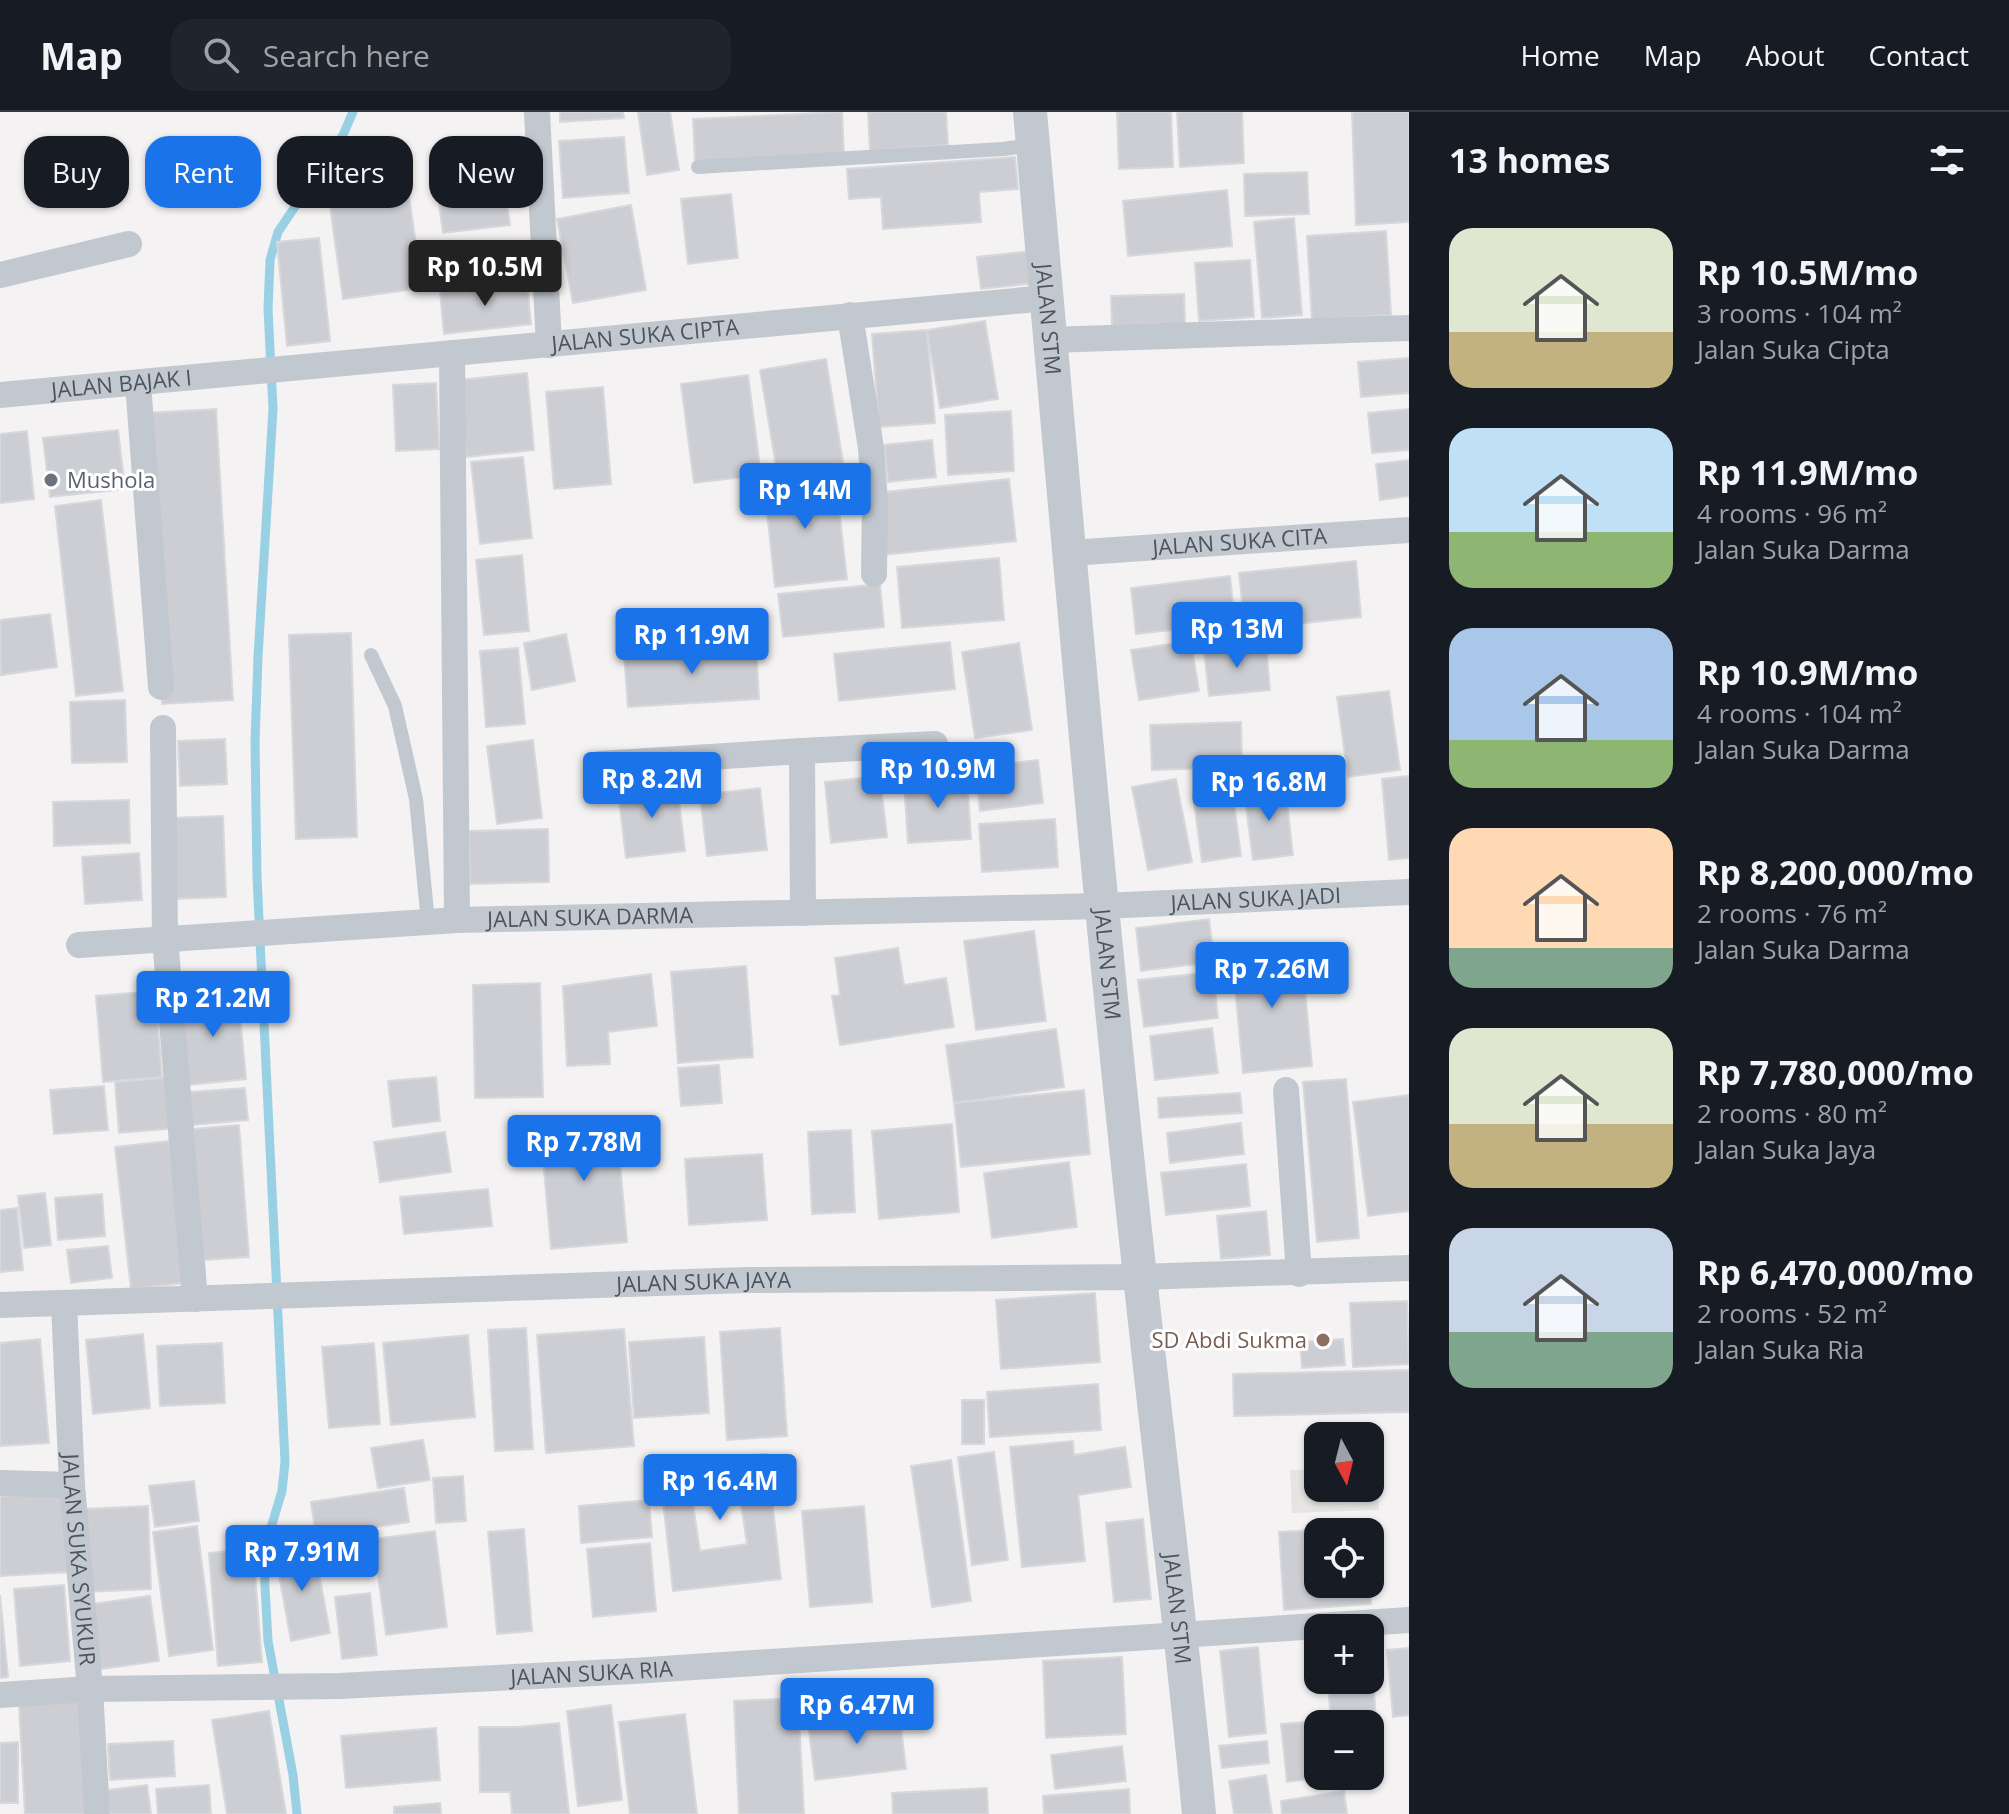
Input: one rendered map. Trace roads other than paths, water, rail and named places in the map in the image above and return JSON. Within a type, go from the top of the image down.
[{"type":"street","points":[[537,112],[549,345]]},
{"type":"street","name":"JALAN STM","points":[[1031,128],[1103,906],[1199,1814]]},
{"type":"street","points":[[0,275],[129,244]]},
{"type":"street","name":"JALAN SUKA CIPTA","points":[[244,372],[1047,298]]},
{"type":"street","points":[[850,315],[871,448],[875,501],[874,574]]},
{"type":"street","points":[[1050,340],[1409,328]]},
{"type":"street","points":[[452,353],[457,920]]},
{"type":"street","name":"JALAN BAJAK I","points":[[0,395],[244,372]]},
{"type":"street","points":[[138,383],[161,687]]},
{"type":"street","name":"JALAN SUKA CITA","points":[[1070,553],[1409,530]]},
{"type":"street","points":[[163,728],[165,938],[195,1299]]},
{"type":"street","points":[[600,764],[935,744]]},
{"type":"street","points":[[802,751],[803,913]]},
{"type":"street","name":"JALAN SUKA JADI","points":[[1103,906],[1409,892]]},
{"type":"street","name":"JALAN SUKA DARMA","points":[[79,945],[457,920],[1103,906]]},
{"type":"street","points":[[1286,1090],[1299,1274]]},
{"type":"street","name":"JALAN SUKA JAYA","points":[[0,1305],[748,1280],[1140,1277],[1409,1268]]},
{"type":"street","name":"JALAN SUKA SYUKUR","points":[[64,1304],[72,1485],[90,1689],[97,1814]]},
{"type":"street","points":[[0,1483],[72,1485]]},
{"type":"street","name":"JALAN SUKA RIA","points":[[0,1695],[90,1689],[339,1686],[880,1656],[1182,1633],[1409,1620]]},
{"type":"lane","points":[[698,167],[1003,149],[1031,128]]},
{"type":"lane","points":[[371,655],[395,706],[416,799],[428,922]]},
{"type":"waterway","points":[[297,1814],[293,1775],[268,1641],[264,1551],[282,1491],[285,1462],[257,877],[255,742],[273,409],[268,309],[270,260],[278,232],[343,135],[353,112]]},
{"type":"place","name":"Mushola","points":[[51,480]]},
{"type":"place","name":"SD Abdi Sukma","points":[[1323,1340]]}]
